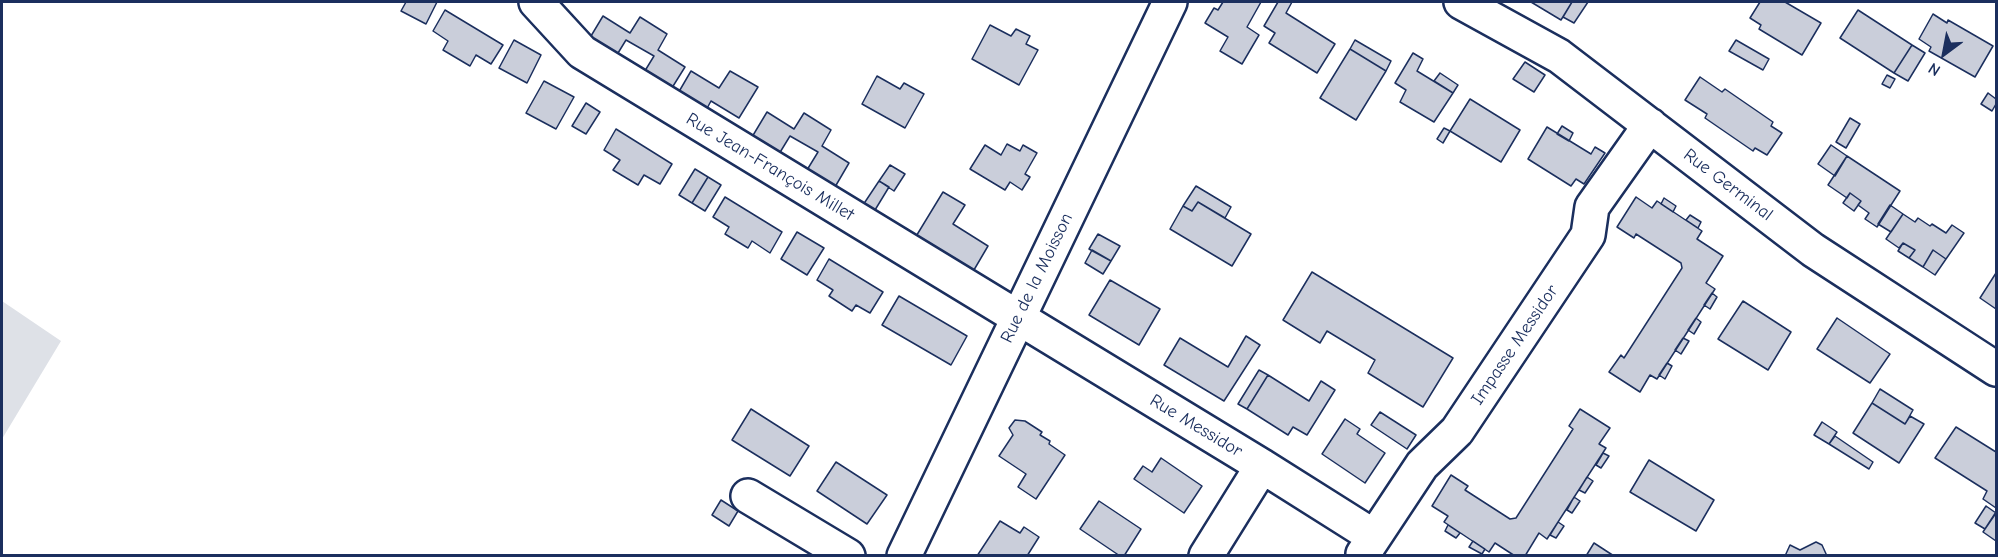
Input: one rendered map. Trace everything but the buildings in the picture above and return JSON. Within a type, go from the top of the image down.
[{"type":"street","name":"Rue Jean-François Millet","points":[[536,2],[582,52],[1017,318]]},
{"type":"street","name":"Rue de la Moisson","points":[[904,555],[1170,2]]},
{"type":"street","name":"Rue Germinal","points":[[1461,2],[1559,56],[1813,250],[1996,369]]},
{"type":"street","name":"Impasse Messidor","points":[[1368,546],[1422,465],[1457,431],[1464,421],[1588,235],[1592,207],[1650,125]]},
{"type":"street","name":"Rue Messidor","points":[[1017,318],[1262,466],[1368,546]]},
{"type":"street","points":[[1206,555],[1262,466]]},
{"type":"street","points":[[748,496],[848,555]]},
{"type":"shaded area","points":[[2,301],[61,341],[2,439]]}]
